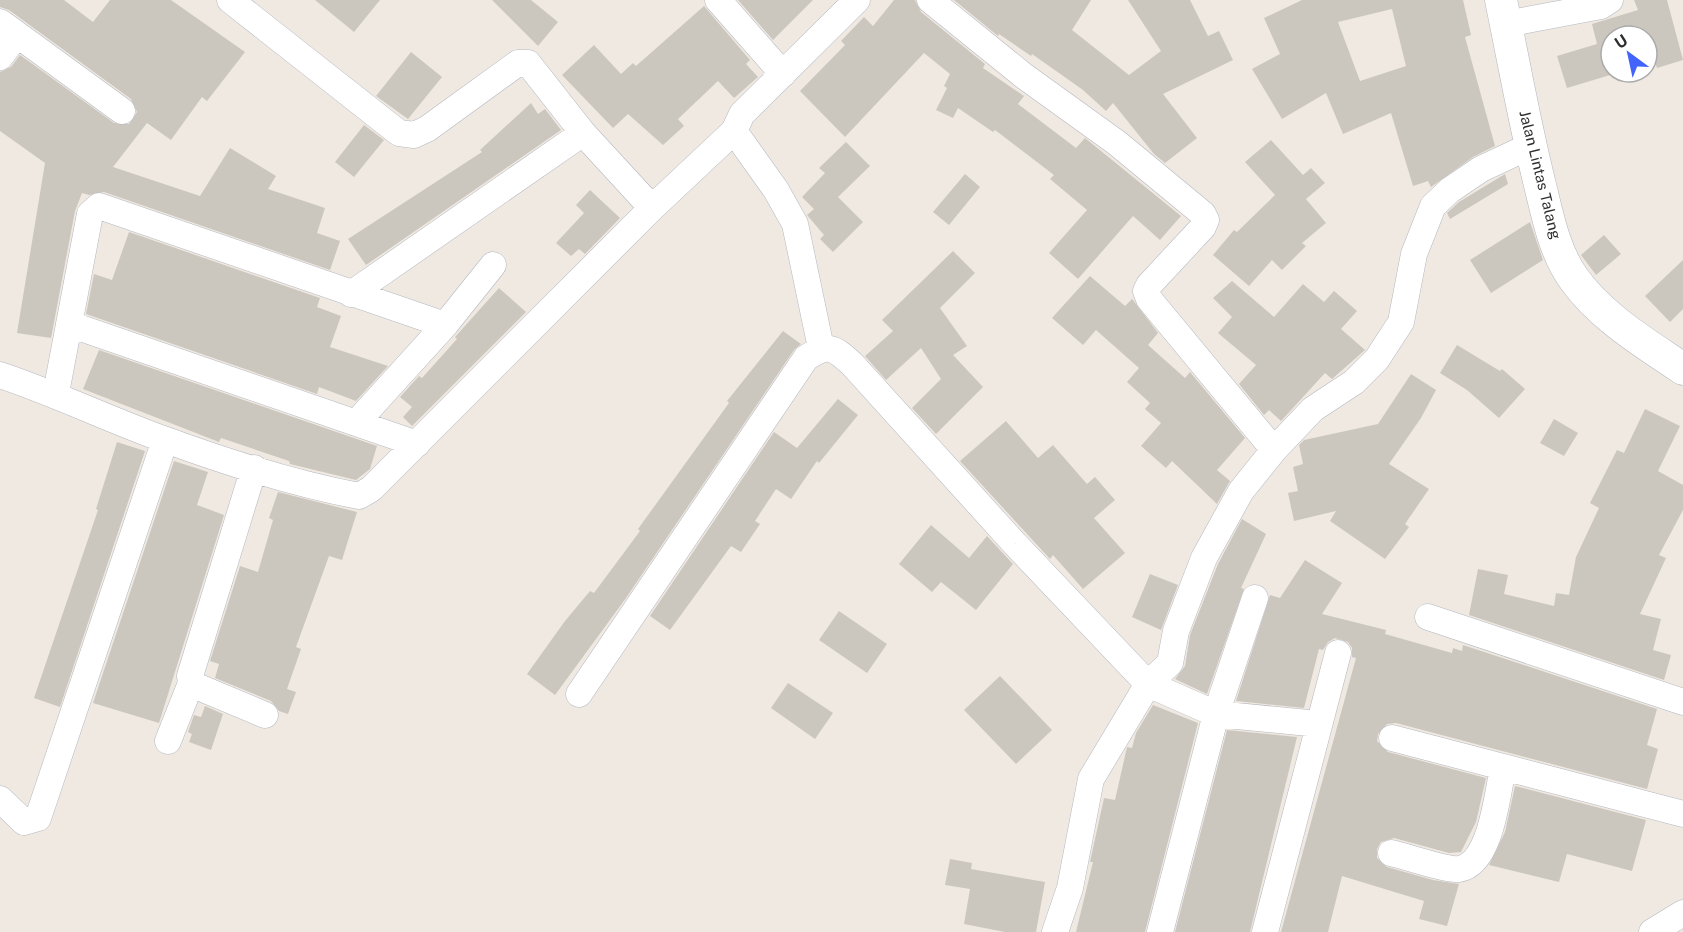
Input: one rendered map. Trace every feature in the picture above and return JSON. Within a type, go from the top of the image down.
[{"type":"street","points":[[230,0],[399,133],[414,135],[427,129],[523,61],[528,63],[584,133],[652,208]]},
{"type":"street","points":[[718,0],[783,74]]},
{"type":"street","points":[[0,375],[56,393],[165,440],[254,468],[359,496],[371,489],[652,208],[734,131],[742,114],[857,0]]},
{"type":"street","points":[[930,0],[1024,76],[1117,143],[1203,214],[1206,220],[1203,227],[1146,291],[1149,299],[1274,450]]},
{"type":"street","points":[[1503,12],[1601,6],[1610,0]]},
{"type":"street","name":"Jalan Lintas Talang","points":[[1503,12],[1530,146],[1548,220],[1574,279],[1600,307],[1629,332],[1683,369]]},
{"type":"street","points":[[0,57],[8,29],[122,111]]},
{"type":"street","points":[[734,131],[777,190],[795,224],[821,348]]},
{"type":"street","points":[[351,294],[584,133]]},
{"type":"street","points":[[1055,932],[1070,888],[1091,778],[1148,684],[1170,663],[1176,631],[1209,548],[1241,491],[1274,450],[1313,409],[1354,382],[1377,358],[1401,322],[1414,254],[1433,206],[1450,190],[1481,169],[1530,146]]},
{"type":"street","points":[[56,393],[90,214],[99,206],[445,325]]},
{"type":"street","points":[[356,423],[445,325],[493,265]]},
{"type":"street","points":[[69,324],[417,444]]},
{"type":"street","points":[[579,694],[806,358],[821,348],[836,349],[852,364],[1015,544],[1148,684],[1216,714],[1319,724]]},
{"type":"street","points":[[0,800],[24,822],[38,818],[165,440]]},
{"type":"street","points":[[168,741],[191,683],[190,676],[254,468]]},
{"type":"street","points":[[1160,932],[1216,714],[1256,598]]},
{"type":"street","points":[[1428,617],[1683,702]]},
{"type":"street","points":[[1265,932],[1338,653]]},
{"type":"street","points":[[191,683],[266,715]]},
{"type":"street","points":[[1392,738],[1683,814]]},
{"type":"street","points":[[1391,853],[1458,869],[1474,862],[1481,855],[1488,836],[1503,768]]},
{"type":"street","points":[[1652,932],[1683,913]]},
{"type":"building","points":[[0,0],[64,0],[93,22],[110,0],[171,0],[245,52],[207,101],[202,97],[171,140],[147,123],[113,167],[200,196],[230,148],[276,176],[268,189],[325,208],[317,233],[340,241],[330,270],[104,192],[89,195],[82,193],[75,211],[51,338],[17,333],[45,163],[0,131],[0,72],[11,67],[20,55],[114,123],[129,124],[137,112],[131,99],[9,10],[0,7]]},
{"type":"building","points":[[315,0],[380,0],[354,32]]},
{"type":"building","points":[[492,0],[531,0],[558,22],[538,46]]},
{"type":"building","points":[[738,0],[813,0],[773,40]]},
{"type":"building","points":[[894,0],[915,0],[921,12],[985,64],[983,68],[1024,96],[1018,104],[1076,148],[1085,138],[1181,216],[1160,240],[1133,216],[1078,279],[1049,253],[1087,210],[1050,179],[1054,175],[995,130],[993,132],[958,108],[953,118],[936,110],[947,88],[944,86],[950,74],[924,53],[845,137],[800,91],[845,45],[841,41],[864,17],[873,26]]},
{"type":"building","points":[[954,0],[1091,0],[1072,30],[1129,75],[1161,51],[1128,0],[1190,0],[1208,36],[1219,31],[1233,60],[1163,94],[1197,138],[1165,163],[1154,154],[1113,103],[1106,111],[1083,90],[1032,54],[1031,56],[999,34],[998,36]]},
{"type":"building","points":[[1302,0],[1463,0],[1471,35],[1465,37],[1495,146],[1473,157],[1431,187],[1428,181],[1413,186],[1391,113],[1343,134],[1326,93],[1282,119],[1252,69],[1280,54],[1264,18]],"holes":[[[1392,9],[1406,66],[1360,81],[1338,22]]]},
{"type":"building","points":[[1634,0],[1667,0],[1683,60],[1659,67],[1659,24],[1599,24],[1599,78],[1567,88],[1557,56],[1597,44],[1592,24],[1638,10]]},
{"type":"building","points":[[704,6],[750,60],[746,64],[758,77],[734,98],[718,81],[678,119],[684,126],[663,145],[628,114],[613,128],[562,75],[594,45],[621,74],[633,63],[636,66]]},
{"type":"building","points":[[411,52],[442,77],[408,119],[376,96]]},
{"type":"building","points":[[531,103],[538,114],[545,109],[561,130],[366,265],[348,239],[482,152],[480,150]]},
{"type":"building","points":[[364,125],[384,140],[354,177],[335,162]]},
{"type":"building","points":[[1271,140],[1303,175],[1311,168],[1325,183],[1306,199],[1326,223],[1302,243],[1306,246],[1282,270],[1272,260],[1249,286],[1213,255],[1234,230],[1237,232],[1275,195],[1245,162]]},
{"type":"building","points":[[846,142],[870,166],[838,197],[863,222],[833,252],[820,239],[824,235],[807,215],[814,209],[802,197],[825,173],[819,168]]},
{"type":"building","points":[[965,174],[980,187],[949,225],[933,212]]},
{"type":"building","points":[[1505,174],[1508,184],[1450,219],[1447,213],[1459,202]]},
{"type":"building","points":[[590,190],[620,218],[585,254],[579,249],[571,256],[556,243],[584,213],[576,205]]},
{"type":"building","points":[[1530,222],[1543,260],[1491,293],[1470,260]]},
{"type":"building","points":[[129,232],[320,298],[317,307],[341,316],[330,347],[388,366],[356,401],[319,387],[317,394],[86,314],[94,274],[112,280]]},
{"type":"building","points":[[1604,235],[1621,254],[1596,275],[1581,255]]},
{"type":"building","points":[[953,251],[975,273],[940,308],[967,346],[953,355],[983,387],[936,434],[912,408],[941,379],[921,348],[886,380],[865,356],[893,331],[882,320]]},
{"type":"building","points":[[1683,260],[1683,309],[1670,322],[1645,296]]},
{"type":"building","points":[[1090,276],[1125,306],[1133,300],[1158,333],[1148,345],[1185,378],[1190,372],[1245,438],[1217,470],[1230,481],[1217,504],[1172,461],[1166,468],[1141,446],[1161,423],[1145,409],[1150,403],[1127,382],[1139,368],[1096,330],[1083,345],[1052,318]]},
{"type":"building","points":[[1232,281],[1274,317],[1303,284],[1324,302],[1334,291],[1357,311],[1341,329],[1365,350],[1332,379],[1325,373],[1281,421],[1269,410],[1264,415],[1239,384],[1256,365],[1218,333],[1232,317],[1213,298]]},
{"type":"building","points":[[499,288],[526,312],[412,426],[403,417],[412,407],[400,397],[419,376],[422,378]]},
{"type":"building","points":[[783,331],[801,344],[794,350],[626,598],[555,695],[527,674],[565,621],[590,591],[594,593],[729,403],[727,401]]},
{"type":"building","points":[[1457,345],[1500,371],[1502,369],[1525,389],[1499,418],[1467,390],[1440,373]]},
{"type":"building","points":[[99,350],[377,446],[370,469],[356,480],[290,464],[289,461],[221,438],[219,442],[83,389]]},
{"type":"building","points":[[1411,374],[1436,390],[1421,418],[1389,464],[1429,489],[1405,524],[1409,527],[1385,559],[1330,521],[1336,511],[1294,521],[1288,493],[1298,491],[1293,467],[1303,464],[1299,445],[1304,440],[1378,424]]},
{"type":"building","points":[[838,399],[858,415],[819,463],[817,461],[791,499],[776,489],[755,521],[760,524],[741,552],[731,546],[670,630],[650,616],[774,432],[797,448]]},
{"type":"building","points":[[1645,409],[1680,426],[1658,471],[1683,485],[1683,510],[1659,555],[1666,558],[1640,614],[1661,619],[1653,650],[1671,655],[1664,680],[1469,615],[1478,569],[1508,575],[1504,594],[1554,606],[1556,593],[1569,595],[1576,557],[1599,508],[1590,503],[1617,450],[1624,453]]},
{"type":"building","points":[[1554,419],[1578,433],[1564,456],[1540,443]]},
{"type":"building","points":[[1006,421],[1038,458],[1053,445],[1087,484],[1095,477],[1115,500],[1094,518],[1125,553],[1083,589],[1053,555],[1050,559],[960,461]]},
{"type":"building","points":[[117,442],[145,451],[60,707],[34,698],[98,510],[96,509]]},
{"type":"building","points":[[174,461],[208,472],[197,505],[224,515],[159,723],[93,703]]},
{"type":"building","points":[[278,492],[357,512],[342,560],[329,556],[296,647],[301,649],[287,689],[296,692],[288,714],[279,711],[271,701],[215,678],[219,664],[210,661],[240,566],[258,572],[273,520],[269,518]]},
{"type":"building","points":[[1242,519],[1266,534],[1241,588],[1244,589],[1207,694],[1175,679],[1185,666],[1190,635],[1218,564]]},
{"type":"building","points":[[931,525],[969,558],[987,536],[1013,564],[976,610],[941,582],[932,592],[899,564]]},
{"type":"building","points":[[1305,560],[1342,583],[1322,614],[1386,630],[1385,634],[1452,653],[1453,648],[1462,651],[1463,645],[1657,709],[1647,745],[1658,749],[1647,789],[1396,723],[1387,724],[1378,734],[1377,741],[1388,752],[1486,778],[1476,822],[1461,852],[1449,853],[1394,838],[1381,842],[1377,849],[1377,858],[1387,867],[1433,880],[1459,884],[1447,926],[1419,919],[1424,901],[1342,876],[1328,932],[1281,932],[1356,658],[1352,657],[1352,648],[1348,642],[1335,638],[1328,642],[1323,650],[1319,649],[1304,708],[1236,701],[1270,595],[1280,598]]},
{"type":"building","points":[[1150,574],[1178,585],[1161,630],[1132,617]]},
{"type":"building","points":[[839,611],[887,644],[867,673],[819,640]]},
{"type":"building","points":[[1000,676],[1052,730],[1016,764],[964,710]]},
{"type":"building","points":[[788,683],[833,713],[815,739],[771,708]]},
{"type":"building","points":[[1153,705],[1198,723],[1145,932],[1076,932],[1093,862],[1090,862],[1104,798],[1115,800],[1127,747],[1132,748],[1136,733]]},
{"type":"building","points":[[205,706],[223,714],[211,750],[189,742],[192,734],[188,732],[194,715],[201,717]]},
{"type":"building","points":[[1227,730],[1297,737],[1250,932],[1175,932]]},
{"type":"building","points":[[1515,786],[1646,820],[1632,871],[1567,854],[1559,882],[1489,865],[1505,832]]},
{"type":"building","points":[[950,859],[972,863],[971,869],[1045,882],[1036,932],[1005,932],[964,924],[970,889],[945,885]]}]
